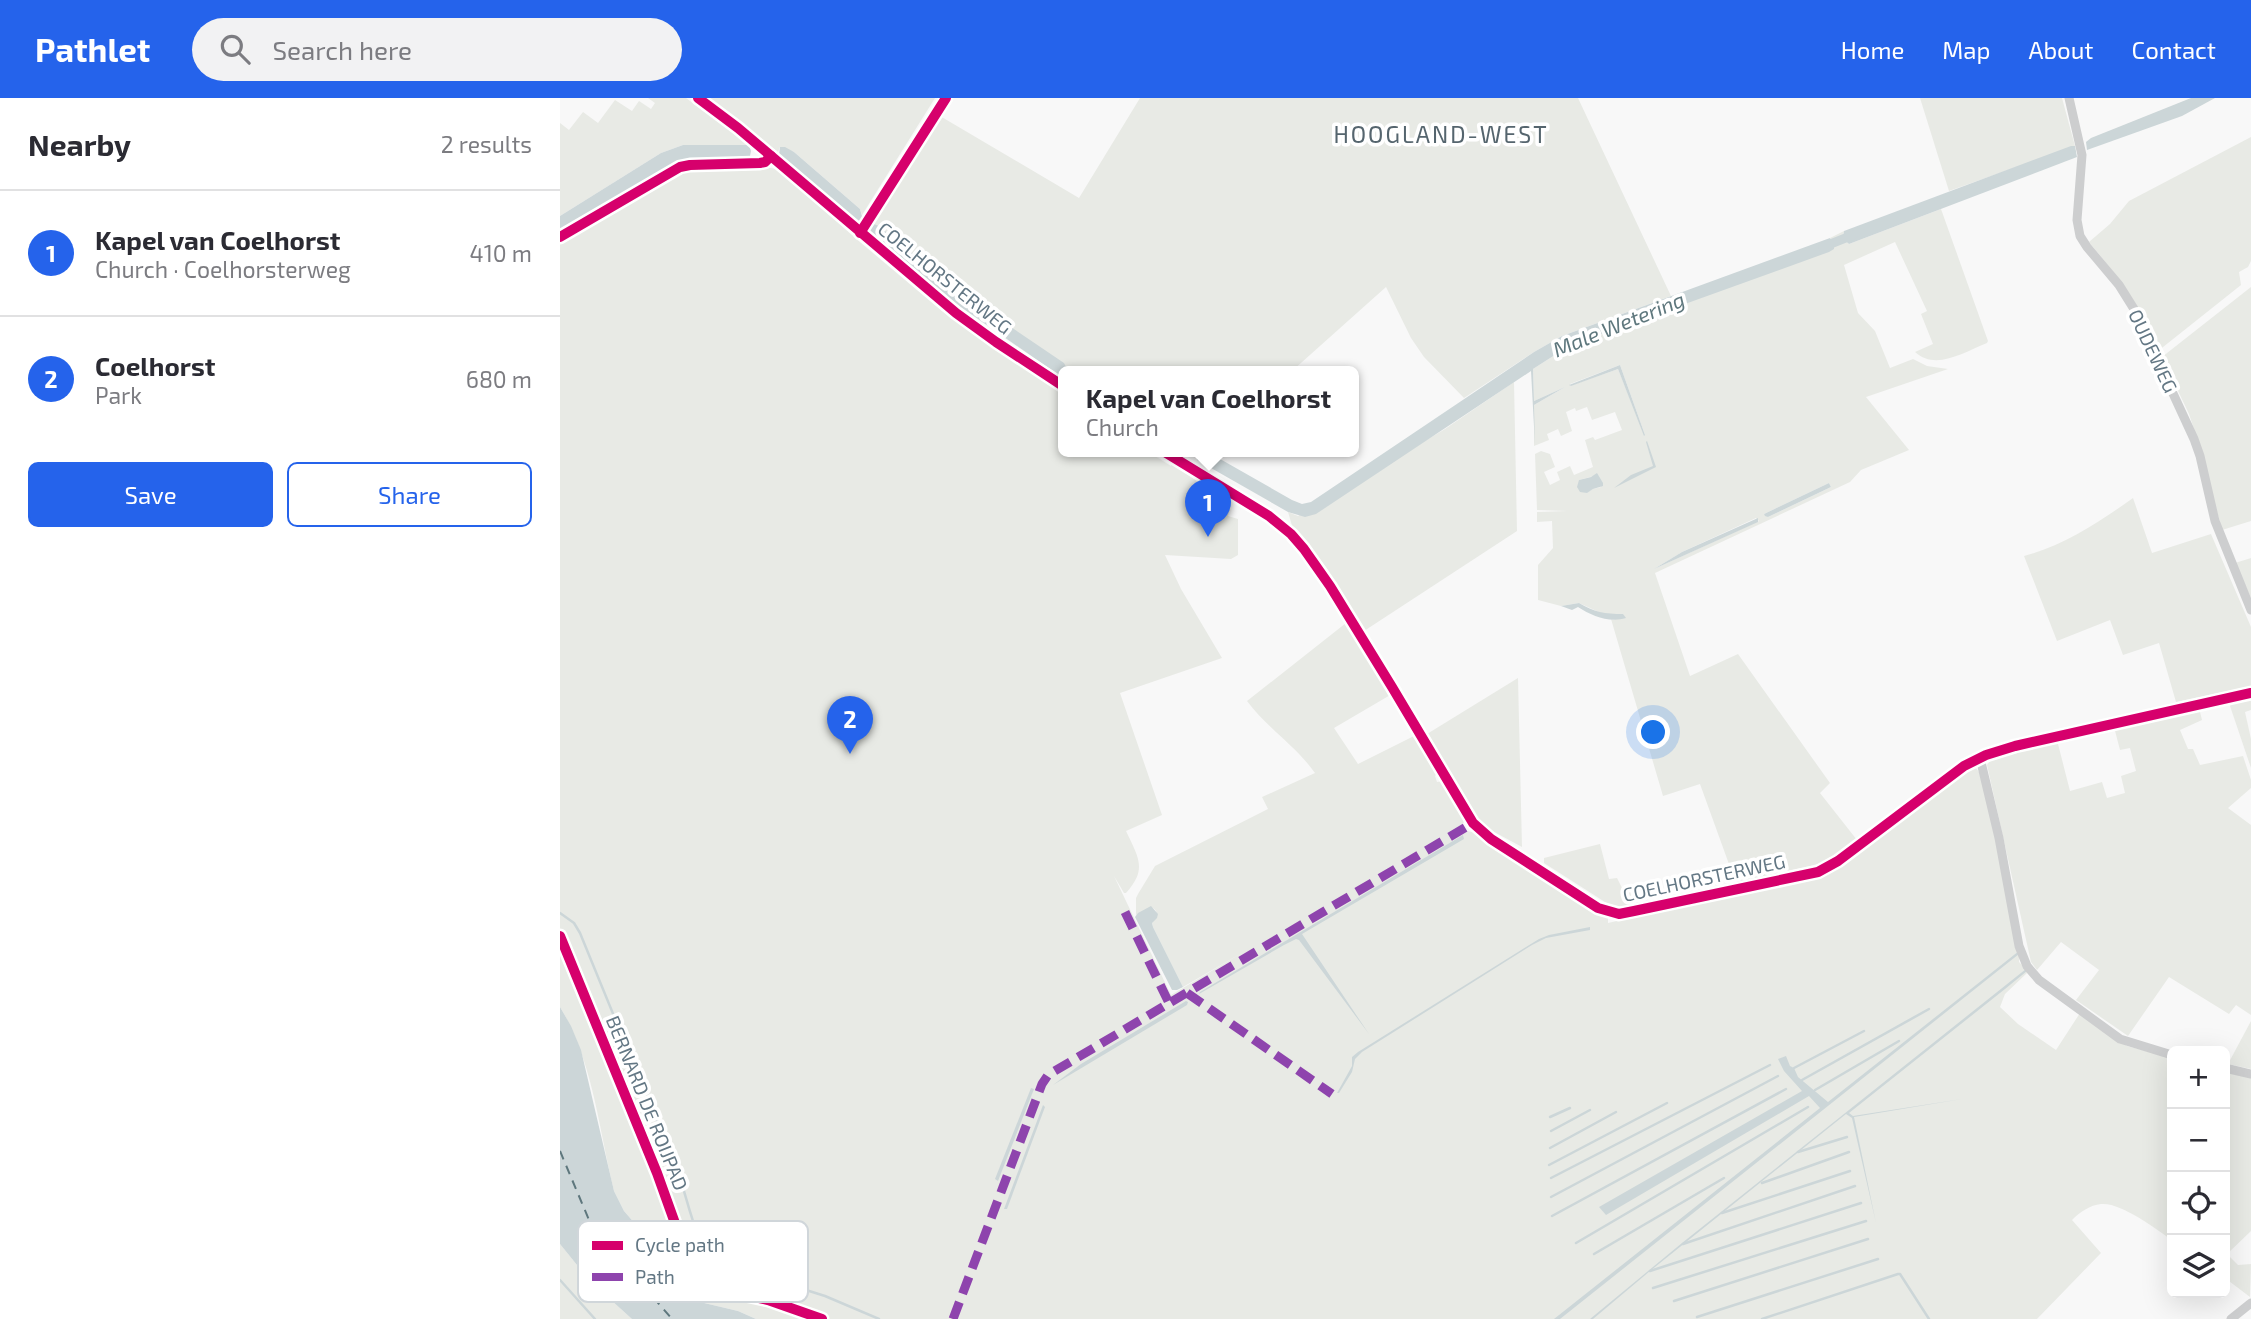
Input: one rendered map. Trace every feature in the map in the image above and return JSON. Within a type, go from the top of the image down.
[{"type":"street","name":"COELHORSTERWEG","points":[[698,98],[738,128],[976,328],[1058,383]]},
{"type":"street","points":[[861,232],[946,98]]},
{"type":"street","name":"OUDEWEG","points":[[2069,98],[2079,132],[2082,155],[2077,220],[2080,236],[2119,285],[2134,309],[2194,439],[2217,528],[2251,610]]},
{"type":"street","name":"COELHORSTERWEG","points":[[1173,457],[1253,505],[1291,534],[1312,559],[1473,823],[1492,839],[1605,911],[1619,914],[1811,874],[1824,869],[1957,771],[1980,758],[2015,746],[2251,693]]},
{"type":"street","points":[[1980,758],[1999,838],[2019,946],[2030,970],[2039,981],[2115,1036],[2131,1044],[2167,1054]]},
{"type":"street","points":[[2230,1069],[2251,1074]]},
{"type":"street","points":[[2231,1319],[2251,1303]]},
{"type":"shaded area","points":[[648,98],[686,98],[749,145],[683,145],[661,153],[560,216],[560,123],[569,130],[583,112],[598,123],[615,100],[632,111],[639,101],[651,109],[655,103]]},
{"type":"shaded area","points":[[706,98],[935,98],[862,215],[860,209],[794,152],[780,147],[778,152]]},
{"type":"shaded area","points":[[1140,98],[1578,98],[1671,296],[1562,336],[1464,398],[1424,357],[1411,338],[1386,287],[1298,366],[1061,366],[965,296],[879,226],[871,225],[940,116],[1079,198]]},
{"type":"shaded area","points":[[1920,98],[2062,98],[2075,146],[1949,191]]},
{"type":"shaded area","points":[[2251,137],[2251,261],[2248,267],[2239,272],[2241,285],[2158,351],[2135,303],[2089,242],[2110,224],[2129,201]]},
{"type":"shaded area","points":[[764,167],[777,169],[942,311],[1058,389],[1058,457],[1157,457],[1171,466],[1172,464],[1231,504],[1228,516],[1238,519],[1238,555],[1231,559],[1165,555],[1181,589],[1222,658],[1120,693],[1162,815],[1126,831],[1137,856],[1139,870],[1133,885],[1126,893],[1114,876],[1171,995],[1245,951],[1183,987],[1153,927],[1156,911],[1151,907],[1136,915],[1136,898],[1155,866],[1268,809],[1262,797],[1315,773],[1247,701],[1346,623],[1392,694],[1334,728],[1358,764],[1416,735],[1438,772],[1435,776],[1437,782],[1443,781],[1463,816],[1464,822],[1460,827],[1462,830],[1481,834],[1608,916],[1608,923],[1817,875],[1956,777],[1976,768],[1988,804],[2019,962],[2027,973],[2005,994],[2000,1007],[2018,1024],[2056,1050],[2080,1013],[2127,1046],[2167,1057],[2167,1237],[2118,1207],[2101,1204],[2085,1209],[2072,1220],[2101,1253],[2037,1319],[756,1319],[738,1311],[700,1302],[808,1302],[808,1221],[633,1221],[614,1191],[588,1073],[560,1007],[560,241],[680,172]]},
{"type":"shaded area","points":[[1941,209],[1988,341],[1950,358],[1932,360],[1923,357],[1915,352],[1933,344],[1921,314],[1927,311],[1895,242],[1844,265],[1858,313],[1875,331],[1890,368],[1913,359],[1927,366],[1948,369],[1866,397],[1909,450],[1861,470],[1850,482],[1655,573],[1690,676],[1738,654],[1830,783],[1820,793],[1857,840],[1822,863],[1738,883],[1700,784],[1663,796],[1611,619],[1623,614],[1603,614],[1579,603],[1561,606],[1538,600],[1538,565],[1553,548],[1552,521],[1537,522],[1537,512],[1567,511],[1537,510],[1535,454],[1541,451],[1550,454],[1555,467],[1544,472],[1550,485],[1560,480],[1557,472],[1570,466],[1574,475],[1593,467],[1585,440],[1593,437],[1595,440],[1622,430],[1615,412],[1592,420],[1587,407],[1576,411],[1575,408],[1566,412],[1572,431],[1561,436],[1558,429],[1547,434],[1549,440],[1534,446],[1534,405],[1565,387],[1534,401],[1533,369],[1585,340],[1781,268],[1833,240],[1830,238],[1844,231],[1843,239],[1849,244]],"holes":[[[1620,365],[1645,436],[1618,369],[1570,384]],[[1594,476],[1601,487],[1586,493],[1579,480]],[[1829,483],[1831,487],[1768,517],[1764,514]],[[1756,518],[1759,521],[1654,569],[1682,552]]]},
{"type":"shaded area","points":[[2251,287],[2251,521],[2222,530],[2189,414],[2162,357]]},
{"type":"shaded area","points":[[1514,382],[1517,531],[1364,631],[1328,570],[1312,548],[1293,529],[1288,512],[1298,516],[1445,429]]},
{"type":"shaded area","points":[[2133,498],[2152,553],[2211,534],[2251,627],[2251,686],[2176,702],[2159,643],[2123,655],[2110,620],[2057,641],[2024,556],[2067,539]]},
{"type":"shaded area","points":[[2251,558],[2251,598],[2235,563]]},
{"type":"shaded area","points":[[1518,678],[1522,847],[1485,827],[1471,814],[1427,734]]},
{"type":"shaded area","points":[[2251,697],[2251,710],[2245,712],[2251,739],[2251,768],[2230,706],[2231,701]]},
{"type":"shaded area","points":[[2199,708],[2202,720],[2180,730],[2188,749],[2193,749],[2200,765],[2243,756],[2251,780],[2251,788],[2228,808],[2251,825],[2251,1015],[2236,1005],[2229,1014],[2169,977],[2128,1036],[2076,1000],[2099,970],[2061,942],[2037,970],[2031,962],[1987,765],[1991,760],[2008,752],[2057,740],[2070,791],[2102,782],[2107,798],[2125,793],[2121,776],[2136,771],[2130,748],[2120,750],[2114,727]]},
{"type":"shaded area","points":[[1600,844],[1609,879],[1617,878],[1622,888],[1630,892],[1633,905],[1615,907],[1544,863],[1544,858]]},
{"type":"shaded area","points":[[2251,1021],[2251,1069],[2230,1064]]},
{"type":"shaded area","points":[[2230,1072],[2251,1077],[2251,1231],[2230,1251]]},
{"type":"shaded area","points":[[560,1244],[578,1266],[578,1302],[613,1302],[632,1319],[560,1319]]},
{"type":"shaded area","points":[[2230,1257],[2238,1265],[2251,1264],[2250,1297],[2230,1282]]},
{"type":"water","points":[[2191,98],[2215,98],[2182,116],[2087,150],[2086,142],[2091,138]]},
{"type":"water","points":[[683,145],[749,145],[751,151],[750,156],[680,161],[560,231],[560,216],[661,153]]},
{"type":"water","points":[[2075,146],[2077,157],[1849,244],[1843,239],[1844,231]]},
{"type":"water","points":[[780,147],[794,152],[860,209],[863,220],[879,226],[965,296],[1066,366],[1058,366],[1058,375],[955,303],[779,155]]},
{"type":"water","points":[[1830,238],[1834,243],[1834,249],[1829,252],[1585,340],[1533,369],[1534,401],[1565,387],[1534,405],[1535,445],[1531,371],[1316,514],[1305,517],[1288,512],[1197,460],[1197,457],[1217,457],[1292,500],[1302,504],[1311,502],[1534,352],[1562,336]]},
{"type":"water","points":[[1620,365],[1644,436],[1618,369],[1569,385]]},
{"type":"water","points":[[1647,441],[1656,467],[1614,488],[1631,475],[1653,466]]},
{"type":"water","points":[[1597,473],[1603,486],[1587,493],[1580,492],[1577,487],[1579,480]]},
{"type":"water","points":[[1829,483],[1831,487],[1768,517],[1764,514]]},
{"type":"water","points":[[1758,518],[1758,522],[1654,569],[1682,552]]},
{"type":"water","points":[[1579,603],[1600,612],[1623,614],[1626,618],[1607,619],[1578,607],[1572,610],[1561,606]]},
{"type":"water","points":[[1463,835],[1464,839],[1302,934],[1369,1034],[1296,939],[1199,994],[1200,992]]},
{"type":"water","points":[[1151,906],[1158,914],[1152,923],[1153,927],[1183,987],[1177,990],[1172,990],[1135,917]]},
{"type":"water","points":[[1590,927],[1590,930],[1546,938],[1532,945],[1362,1052],[1355,1059],[1352,1072],[1337,1093],[1352,1066],[1352,1057],[1358,1052],[1539,939]]},
{"type":"water","points":[[2019,951],[2019,954],[1560,1319],[1554,1319],[1820,1108],[1809,1096],[1606,1215],[1599,1207],[1802,1091],[1784,1071],[1778,1059],[1786,1056],[1798,1077],[1828,1102]]},
{"type":"water","points":[[2026,969],[2027,971],[2005,989],[1849,1113],[1853,1116],[1962,1099],[1854,1117],[1876,1223],[1852,1118],[1846,1114],[1590,1319],[1682,1243]]},
{"type":"water","points":[[1186,1001],[1187,1005],[1053,1085],[1081,1064]]},
{"type":"water","points":[[560,1007],[581,1050],[614,1191],[633,1221],[578,1221],[578,1266],[560,1244]]},
{"type":"water","points":[[1031,1088],[1034,1089],[998,1181],[995,1179]]},
{"type":"water","points":[[1043,1105],[1045,1107],[1007,1209],[1004,1209]]},
{"type":"water","points":[[613,1302],[700,1302],[738,1311],[756,1319],[632,1319]]},
{"type":"waterway","name":"Male Wetering","points":[[1823,247],[1853,235]]},
{"type":"waterway","points":[[560,913],[574,923],[580,933],[677,1170],[693,1221]]},
{"type":"waterway","points":[[1802,1080],[1929,1009]]},
{"type":"waterway","points":[[1794,1068],[1864,1031]]},
{"type":"waterway","points":[[1815,1090],[1899,1041]]},
{"type":"waterway","points":[[1551,1178],[1770,1065]]},
{"type":"waterway","points":[[1551,1197],[1778,1076]]},
{"type":"waterway","points":[[1552,1216],[1786,1089]]},
{"type":"waterway","points":[[1549,1165],[1667,1103]]},
{"type":"waterway","points":[[1576,1243],[1808,1107]]},
{"type":"waterway","points":[[1550,1117],[1570,1108]]},
{"type":"waterway","points":[[1551,1131],[1590,1110]]},
{"type":"waterway","points":[[1550,1148],[1616,1112]]},
{"type":"waterway","points":[[1798,1152],[1847,1137]]},
{"type":"waterway","points":[[1762,1183],[1849,1152]]},
{"type":"waterway","points":[[1722,1213],[1850,1171]]},
{"type":"waterway","points":[[1594,1254],[1724,1178]]},
{"type":"waterway","points":[[1683,1244],[1855,1186]]},
{"type":"waterway","points":[[1650,1271],[1861,1203]]},
{"type":"waterway","points":[[1653,1288],[1866,1221]]},
{"type":"waterway","points":[[1674,1301],[1868,1239]]},
{"type":"waterway","points":[[1697,1317],[1878,1259]]},
{"type":"waterway","points":[[1762,1319],[1898,1274],[1929,1319]]},
{"type":"waterway","points":[[560,1280],[578,1300]]},
{"type":"waterway","points":[[808,1291],[879,1319]]},
{"type":"waterway","points":[[580,1302],[595,1319]]},
{"type":"ferry route","points":[[560,1151],[589,1221]]},
{"type":"ferry route","points":[[657,1302],[672,1319]]},
{"type":"marked path","points":[[953,1319],[1042,1084],[1048,1075],[1473,823]]},
{"type":"marked path","points":[[1125,912],[1169,1003]]},
{"type":"marked path","points":[[1187,993],[1332,1094]]},
{"type":"cycle path","points":[[698,98],[738,128],[956,313],[1058,383]]},
{"type":"cycle path","points":[[860,233],[946,98]]},
{"type":"cycle path","points":[[560,237],[680,167],[760,163],[771,156]]},
{"type":"cycle path","points":[[1173,457],[1269,516],[1304,549],[1330,586],[1473,823],[1491,839],[1598,908],[1619,914],[1818,872],[1838,861],[1964,766],[1986,755],[2015,746],[2251,693]]},
{"type":"cycle path","name":"BERNARD DE ROIJPAD","points":[[560,936],[674,1221]]},
{"type":"cycle path","name":"BERNARD DE ROIJPAD","points":[[774,1302],[822,1319]]},
{"type":"place","name":"Kapel van Coelhorst","points":[[1208,537]]},
{"type":"place","name":"Coelhorst","points":[[850,754]]},
{"type":"district","name":"HOOGLAND-WEST","points":[[1441,135]]}]
